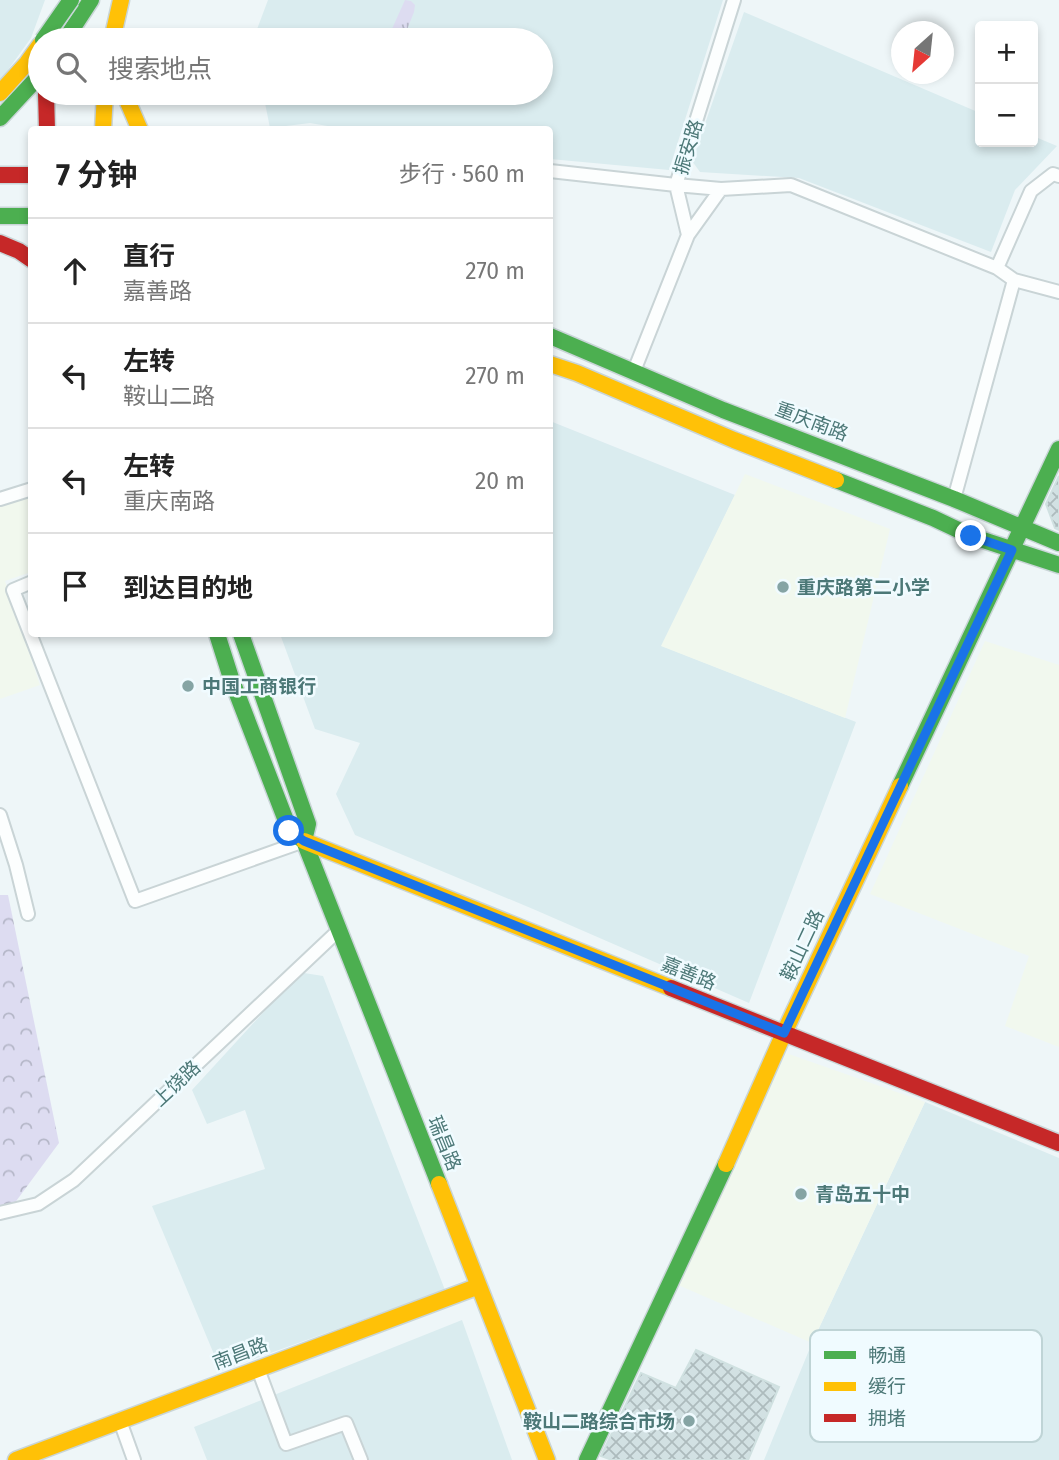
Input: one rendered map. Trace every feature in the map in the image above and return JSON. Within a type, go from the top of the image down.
[{"type":"main road","points":[[49,28],[61,0]]},
{"type":"main road","points":[[55,28],[61,0]]},
{"type":"main road","points":[[52,28],[71,0]]},
{"type":"main road","points":[[73,28],[92,0]]},
{"type":"main road","points":[[116,28],[121,0]]},
{"type":"main road","points":[[0,93],[28,62]]},
{"type":"main road","points":[[0,106],[28,64]]},
{"type":"main road","points":[[0,118],[28,88]]},
{"type":"main road","points":[[46,105],[47,126]]},
{"type":"main road","points":[[103,126],[105,105]]},
{"type":"main road","points":[[129,105],[138,126]]},
{"type":"main road","points":[[0,175],[28,175]]},
{"type":"main road","points":[[0,216],[28,216]]},
{"type":"main road","points":[[0,243],[28,257]]},
{"type":"main road","name":"重庆南路","points":[[553,337],[723,410],[954,499],[1059,543]]},
{"type":"main road","points":[[553,365],[933,518],[971,536],[1059,565]]},
{"type":"main road","name":"鞍山二路","points":[[587,1460],[737,1142],[784,1033],[1059,449]]},
{"type":"main road","name":"瑞昌路","points":[[218,637],[289,831],[304,841]]},
{"type":"main road","name":"瑞昌路","points":[[242,637],[308,824],[304,841],[547,1460]]},
{"type":"main road","name":"嘉善路","points":[[304,841],[1059,1143]]},
{"type":"main road","name":"南昌路","points":[[16,1460],[479,1286]]},
{"type":"street","name":"振安路","points":[[688,235],[676,185],[734,0]]},
{"type":"street","points":[[553,171],[721,189],[790,185],[997,268],[1014,280],[1059,292]]},
{"type":"street","points":[[997,268],[1031,191],[1053,174],[1059,176]]},
{"type":"street","points":[[635,372],[688,235],[721,189]]},
{"type":"street","points":[[954,499],[1014,280]]},
{"type":"street","points":[[0,499],[28,490]]},
{"type":"street","points":[[28,584],[13,590],[28,628]]},
{"type":"street","points":[[31,637],[135,901],[304,841]]},
{"type":"street","points":[[0,814],[28,914]]},
{"type":"street","name":"上饶路","points":[[0,1213],[38,1203],[74,1180],[339,930]]},
{"type":"street","points":[[258,1369],[286,1444],[346,1423],[361,1460]]},
{"type":"street","points":[[120,1421],[134,1460]]},
{"type":"shaded area","points":[[0,0],[45,0],[35,28],[28,28],[28,42],[0,81]]},
{"type":"shaded area","points":[[268,0],[723,0],[669,170],[553,159],[553,126],[328,126],[310,123],[270,126],[265,105],[553,105],[553,28],[258,28]]},
{"type":"shaded area","points":[[744,12],[891,75],[891,84],[912,84],[975,111],[975,147],[1038,147],[1038,138],[1057,146],[1015,190],[991,252],[799,178],[700,172],[692,161]]},
{"type":"shaded area","points":[[553,422],[735,495],[662,646],[856,722],[749,1003],[355,835],[336,794],[360,743],[315,729],[281,637],[553,637]]},
{"type":"shaded area","name":"重庆路第二小学","points":[[745,474],[890,529],[845,718],[661,646]]},
{"type":"shaded area","points":[[28,493],[28,573],[5,581],[40,685],[0,699],[0,504]]},
{"type":"shaded area","points":[[985,641],[1059,665],[1059,1047],[1005,1026],[1029,956],[870,894]]},
{"type":"shaded area","points":[[304,973],[323,976],[445,1290],[221,1371],[152,1206],[265,1169],[245,1110],[207,1124],[192,1090],[283,991]]},
{"type":"shaded area","name":"青岛五十中","points":[[786,1053],[925,1102],[818,1330],[810,1330],[810,1342],[678,1285]]},
{"type":"shaded area","points":[[925,1102],[1059,1158],[1059,1460],[764,1460],[810,1348],[810,1442],[1042,1442],[1042,1330],[818,1330]]},
{"type":"shaded area","points":[[462,1320],[512,1460],[207,1460],[194,1427]]},
{"type":"green space","points":[[405,0],[411,1],[415,5],[408,28],[392,28]]},
{"type":"green space","points":[[0,895],[8,895],[59,1143],[11,1208],[0,1212]]},
{"type":"building","points":[[1059,476],[1059,530],[1055,528],[1046,504]]},
{"type":"building","name":"鞍山二路综合市场","points":[[696,1350],[779,1387],[748,1460],[612,1460],[601,1456],[641,1373],[676,1388]]},
{"type":"traffic: fast","points":[[51,28],[71,0]]},
{"type":"traffic: fast","points":[[73,28],[91,0]]},
{"type":"traffic: fast","points":[[0,118],[28,88]]},
{"type":"traffic: fast","points":[[0,216],[28,216]]},
{"type":"traffic: fast","points":[[553,337],[723,410],[954,499],[1059,543]]},
{"type":"traffic: fast","points":[[900,786],[1059,449]]},
{"type":"traffic: fast","points":[[836,480],[971,536],[1059,565]]},
{"type":"traffic: fast","points":[[218,637],[290,831],[304,841],[439,1184]]},
{"type":"traffic: fast","points":[[242,637],[308,824],[304,841]]},
{"type":"traffic: fast","points":[[587,1460],[726,1164]]},
{"type":"traffic: slow","points":[[115,28],[121,0]]},
{"type":"traffic: slow","points":[[0,93],[28,62]]},
{"type":"traffic: slow","points":[[103,126],[104,105]]},
{"type":"traffic: slow","points":[[129,105],[138,126]]},
{"type":"traffic: slow","points":[[553,365],[836,480]]},
{"type":"traffic: slow","points":[[726,1164],[900,786]]},
{"type":"traffic: slow","points":[[304,841],[671,988]]},
{"type":"traffic: slow","points":[[439,1184],[547,1460]]},
{"type":"traffic: slow","points":[[16,1460],[479,1286]]},
{"type":"traffic: jam","points":[[46,105],[47,126]]},
{"type":"traffic: jam","points":[[0,175],[28,175]]},
{"type":"traffic: jam","points":[[0,243],[28,257]]},
{"type":"traffic: jam","points":[[671,988],[1059,1143]]},
{"type":"place","name":"重庆路第二小学","points":[[783,587]]},
{"type":"place","name":"中国工商银行","points":[[188,686]]},
{"type":"place","name":"青岛五十中","points":[[801,1194]]},
{"type":"place","name":"鞍山二路综合市场","points":[[689,1421]]},
{"type":"route","points":[[289,831],[304,841],[784,1033],[1012,550],[971,536]]}]
